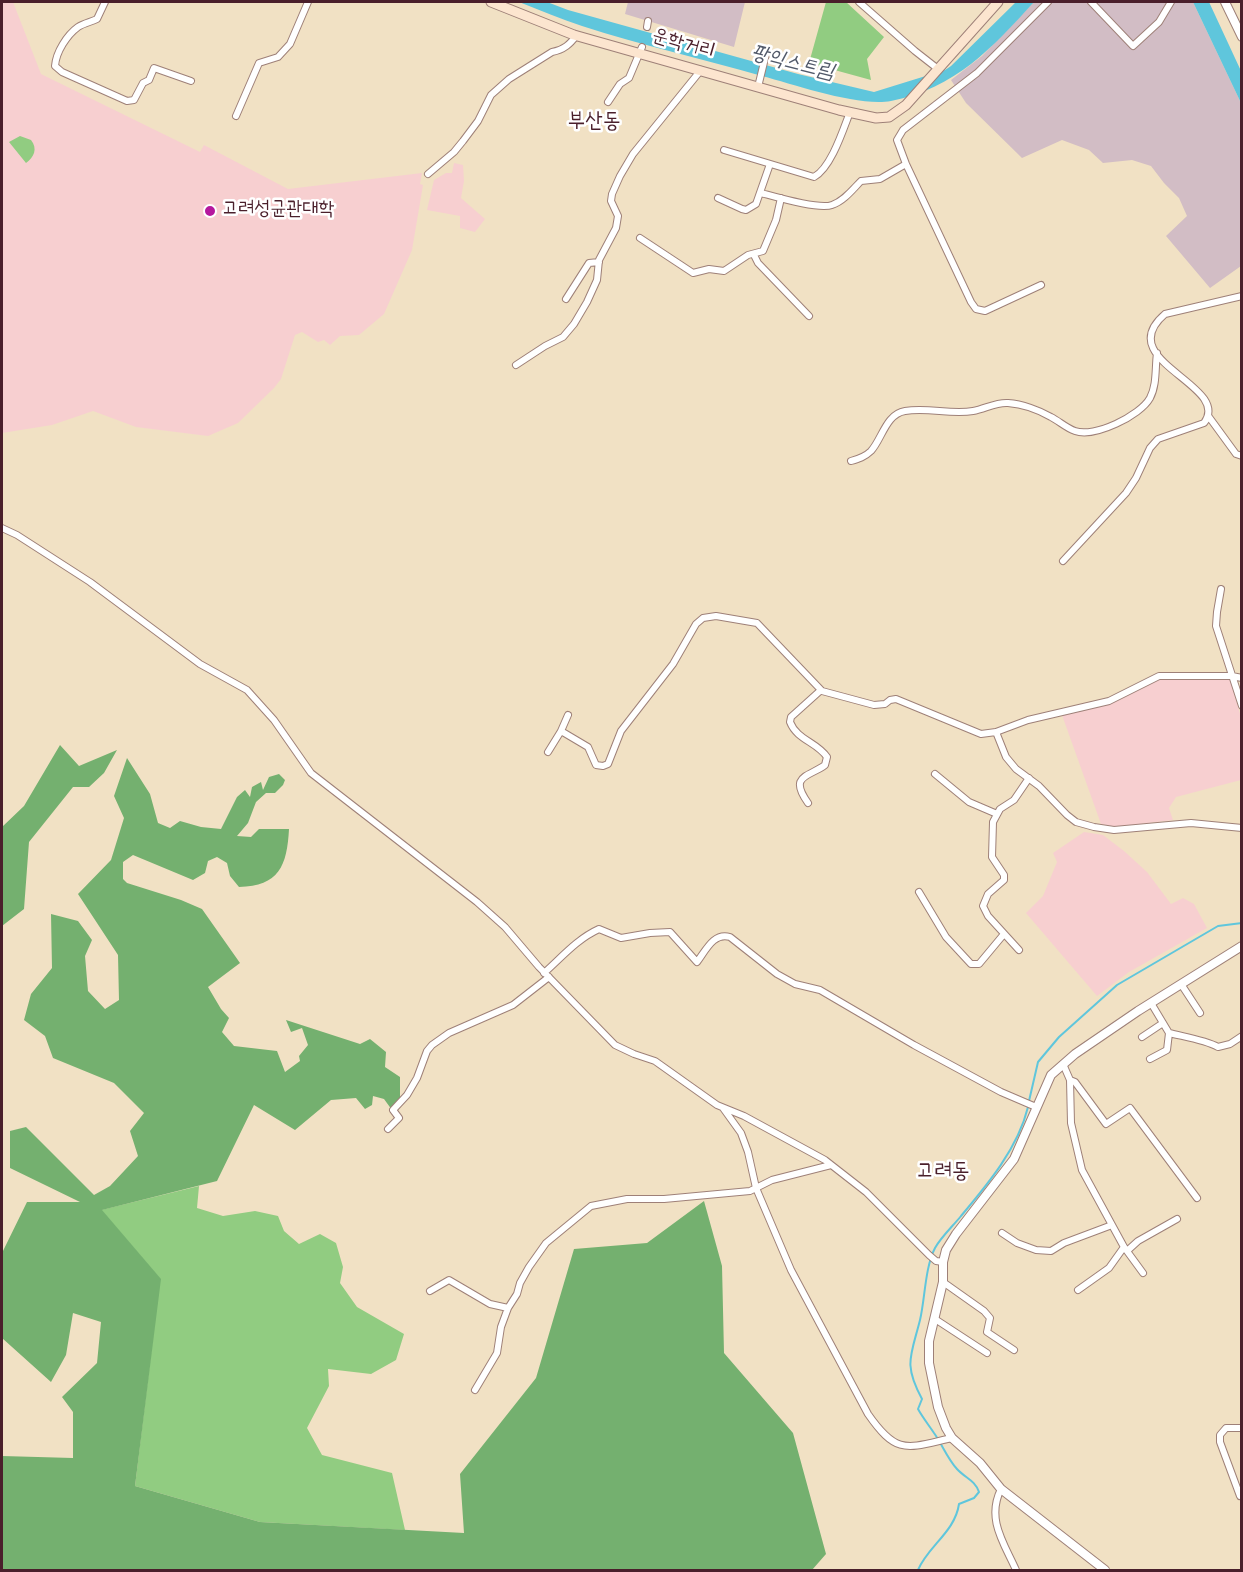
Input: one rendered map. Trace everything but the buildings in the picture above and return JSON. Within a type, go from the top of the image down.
[{"type":"main road","name":"운학거리","points":[[491,2],[577,35],[641,49],[701,69],[759,83],[876,118],[889,117],[906,105],[998,2]]},
{"type":"street","points":[[105,2],[97,19],[80,26],[69,34],[56,59],[55,66],[62,72],[127,101],[134,100],[142,83],[149,80],[154,68],[191,81]]},
{"type":"street","points":[[236,116],[259,63],[278,57],[290,44],[308,2]]},
{"type":"street","points":[[859,2],[936,71]]},
{"type":"street","points":[[1041,285],[985,311],[976,309],[906,164],[897,140],[903,130],[977,73],[1048,2]]},
{"type":"street","points":[[1091,2],[1133,46],[1159,22],[1171,2]]},
{"type":"street","points":[[1225,2],[1242,37]]},
{"type":"street","points":[[428,174],[454,152],[478,121],[491,95],[500,86],[552,52],[559,51],[570,44],[577,35]]},
{"type":"street","points":[[608,102],[620,84],[629,78],[641,49]]},
{"type":"street","points":[[759,83],[765,56]]},
{"type":"street","points":[[516,365],[563,337],[569,330],[592,291],[597,280],[599,262],[616,228],[618,216],[611,201],[620,176],[633,154],[701,69]]},
{"type":"street","points":[[724,150],[814,177],[822,171],[839,140],[850,112]]},
{"type":"street","points":[[718,198],[746,210],[756,204],[770,164]]},
{"type":"street","points":[[761,193],[820,206],[831,206],[843,199],[861,181],[880,179],[906,164]]},
{"type":"street","points":[[640,238],[693,273],[709,269],[724,271],[748,255],[764,251],[781,198]]},
{"type":"street","points":[[754,255],[758,263],[809,316]]},
{"type":"street","points":[[566,299],[589,263],[599,262]]},
{"type":"street","points":[[1242,296],[1165,314],[1156,321],[1150,332],[1151,344],[1166,366],[1203,396],[1209,408],[1209,417],[1236,454],[1242,456]]},
{"type":"street","points":[[851,461],[870,452],[894,416],[901,411],[922,408],[972,411],[1006,403],[1021,405],[1050,416],[1079,433],[1102,428],[1129,418],[1141,410],[1151,397],[1157,353]]},
{"type":"street","points":[[1063,561],[1126,493],[1150,448],[1158,439],[1204,423],[1209,417]]},
{"type":"street","points":[[2,528],[17,535],[90,582],[200,663],[247,690],[274,720],[311,772],[477,902],[505,927],[546,975],[615,1045],[655,1060],[722,1107],[744,1116],[831,1165],[866,1192],[929,1255],[940,1261]]},
{"type":"street","points":[[1221,589],[1216,626],[1242,706]]},
{"type":"street","points":[[561,731],[588,747],[596,765],[608,764],[621,731],[673,663],[696,624],[703,618],[716,616],[757,623],[821,690],[874,705],[885,704],[896,699],[981,734],[996,732],[1028,720],[1109,701],[1159,676],[1242,678]]},
{"type":"street","points":[[808,803],[801,792],[800,785],[806,774],[825,765],[827,757],[799,736],[790,722],[791,717],[821,690]]},
{"type":"street","points":[[548,752],[568,715]]},
{"type":"street","points":[[996,732],[1006,757],[1016,769],[1029,778],[1076,822],[1114,830],[1191,823],[1242,828]]},
{"type":"street","points":[[935,774],[969,802],[997,814]]},
{"type":"street","points":[[1019,950],[987,916],[983,906],[988,894],[1004,880],[1004,876],[992,857],[993,822],[1000,809],[1014,800],[1029,778]]},
{"type":"street","points":[[919,892],[946,937],[975,966],[1004,934]]},
{"type":"street","points":[[388,1130],[399,1118],[393,1110],[407,1095],[432,1045],[449,1033],[513,1005],[546,975],[566,951],[599,929],[621,938],[670,932],[697,962],[716,938],[725,935],[730,937],[777,974],[795,984],[820,990],[1001,1092],[1035,1106]]},
{"type":"street","points":[[1105,1570],[1001,1489],[980,1463],[948,1439],[938,1407],[929,1363],[930,1341],[943,1282],[940,1261],[956,1234],[1014,1159],[1050,1075],[1151,1003],[1242,946]]},
{"type":"street","points":[[1181,984],[1200,1013]]},
{"type":"street","points":[[1150,1059],[1167,1050],[1169,1033],[1151,1003]]},
{"type":"street","points":[[1142,1037],[1163,1023]]},
{"type":"street","points":[[1169,1033],[1209,1042],[1218,1047],[1230,1044],[1242,1036]]},
{"type":"street","points":[[1063,1064],[1070,1080],[1071,1124],[1082,1170],[1125,1249],[1143,1274]]},
{"type":"street","points":[[1070,1080],[1075,1082],[1106,1124],[1130,1108],[1197,1198]]},
{"type":"street","points":[[722,1107],[741,1133],[756,1188],[791,1270],[868,1414],[880,1431],[892,1442],[905,1447],[948,1439]]},
{"type":"street","points":[[475,1390],[497,1353],[501,1327],[508,1308],[518,1294],[520,1283],[529,1267],[546,1243],[591,1206],[627,1199],[664,1199],[750,1191],[772,1180],[831,1165]]},
{"type":"street","points":[[1078,1290],[1108,1268],[1125,1249],[1177,1219]]},
{"type":"street","points":[[1002,1233],[1017,1243],[1036,1251],[1051,1251],[1064,1243],[1112,1225]]},
{"type":"street","points":[[430,1291],[449,1280],[490,1305],[508,1308]]},
{"type":"street","points":[[943,1282],[984,1311],[990,1318],[987,1332],[1014,1350]]},
{"type":"street","points":[[935,1319],[987,1353]]},
{"type":"street","points":[[1240,1496],[1220,1442],[1220,1435],[1226,1428],[1242,1428]]},
{"type":"street","points":[[1001,1489],[995,1500],[995,1525],[1016,1570]]},
{"type":"shaded area","name":"고려성균관대학","points":[[2,2],[13,2],[41,74],[200,152],[204,145],[288,189],[422,173],[420,184],[423,185],[412,250],[384,314],[359,335],[340,336],[330,345],[324,340],[318,342],[302,332],[295,335],[281,379],[274,388],[238,423],[208,436],[136,427],[93,411],[52,425],[2,433]]},
{"type":"shaded area","points":[[628,2],[745,2],[734,47],[625,14]]},
{"type":"shaded area","points":[[1034,2],[1193,2],[1241,103],[1241,266],[1210,288],[1166,236],[1187,216],[1179,198],[1151,166],[1132,160],[1103,163],[1089,150],[1062,140],[1022,158],[966,103],[951,80],[982,56]]},
{"type":"shaded area","points":[[454,163],[463,165],[464,181],[461,198],[485,219],[475,232],[460,228],[460,216],[427,210],[434,180],[446,173],[452,173]]},
{"type":"shaded area","points":[[1160,679],[1230,680],[1241,717],[1241,780],[1176,797],[1169,808],[1173,820],[1115,827],[1101,824],[1062,715],[1110,704]]},
{"type":"shaded area","points":[[1084,832],[1103,835],[1124,851],[1147,872],[1171,904],[1183,898],[1194,904],[1207,928],[1129,972],[1097,996],[1026,913],[1043,896],[1057,862],[1053,853]]},
{"type":"green space","points":[[826,2],[846,2],[884,37],[867,59],[871,80],[809,63]]},
{"type":"green space","points":[[20,136],[31,140],[35,150],[26,163],[9,142]]},
{"type":"green space","points":[[60,745],[79,766],[117,750],[104,773],[89,787],[73,787],[29,842],[24,909],[2,926],[2,827],[24,806]]},
{"type":"green space","points":[[127,758],[150,794],[158,823],[170,828],[180,821],[201,827],[221,829],[237,797],[245,790],[250,797],[252,787],[261,782],[263,790],[269,777],[279,774],[285,780],[275,793],[266,793],[256,802],[248,823],[237,836],[251,837],[259,829],[289,829],[283,863],[272,878],[263,883],[239,887],[230,876],[227,863],[217,857],[208,861],[205,873],[193,880],[133,855],[123,862],[123,879],[127,883],[202,909],[240,963],[208,987],[229,1018],[222,1032],[234,1046],[277,1051],[285,1072],[300,1061],[299,1056],[308,1045],[302,1028],[291,1032],[286,1020],[360,1044],[370,1039],[386,1052],[385,1067],[400,1077],[400,1098],[392,1110],[384,1099],[373,1096],[372,1105],[365,1109],[356,1098],[331,1100],[295,1130],[254,1105],[217,1181],[102,1210],[161,1279],[135,1486],[260,1522],[464,1533],[460,1474],[536,1378],[574,1249],[647,1243],[704,1201],[722,1266],[724,1353],[793,1433],[826,1554],[812,1570],[2,1570],[2,1456],[73,1458],[73,1412],[62,1397],[97,1363],[101,1322],[73,1313],[66,1355],[51,1382],[2,1338],[2,1253],[27,1202],[80,1202],[10,1168],[10,1131],[26,1127],[94,1195],[110,1186],[138,1156],[130,1131],[144,1113],[114,1083],[53,1058],[45,1036],[24,1020],[31,994],[52,968],[51,914],[78,921],[92,940],[85,956],[88,991],[105,1009],[119,1000],[118,955],[78,894],[111,860],[124,818],[114,796]]},
{"type":"green space","points":[[199,1186],[197,1208],[223,1216],[255,1211],[278,1216],[284,1231],[299,1244],[320,1234],[336,1243],[343,1267],[340,1283],[357,1307],[404,1334],[396,1360],[371,1374],[328,1369],[329,1386],[307,1428],[322,1455],[392,1473],[405,1530],[260,1522],[135,1486],[160,1279],[101,1210]]},
{"type":"water","points":[[519,2],[547,2],[568,10],[798,74],[874,92],[945,70],[1016,2],[1034,2],[987,50],[954,76],[914,95],[878,102],[827,94],[627,39],[574,23]]},
{"type":"water","points":[[1193,2],[1209,2],[1241,71],[1241,103]]},
{"type":"waterway","points":[[1029,1101],[1038,1062],[1059,1037],[1117,985],[1218,926],[1242,923]]},
{"type":"waterway","points":[[918,1570],[922,1561],[952,1523],[959,1504],[974,1498],[979,1492],[972,1482],[953,1465],[918,1409],[922,1399],[912,1377],[910,1360],[922,1312],[929,1264],[940,1240],[981,1191],[1010,1151],[1028,1107]]},
{"type":"place","name":"고려성균관대학","points":[[210,211]]},
{"type":"district","name":"부산동","points":[[594,124]]},
{"type":"district","name":"고려동","points":[[943,1174]]},
{"type":"water label","name":"팡익스트림","points":[[792,65]]}]
